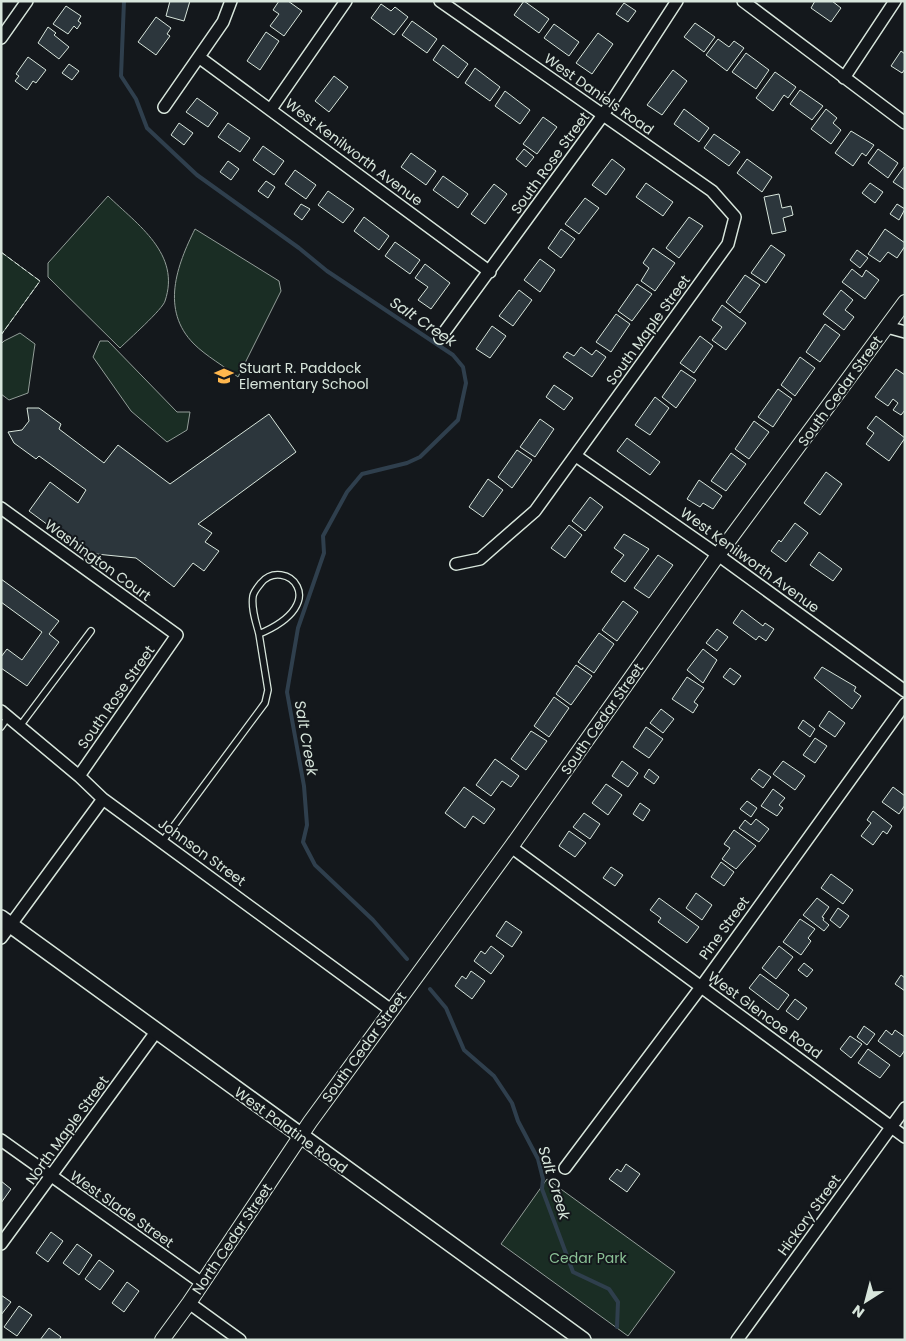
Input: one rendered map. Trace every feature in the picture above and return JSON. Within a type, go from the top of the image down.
[{"type":"main road","name":"West Palatine Road","points":[[6,921],[156,1032],[583,1340]]},
{"type":"street","points":[[1,38],[28,1]]},
{"type":"street","points":[[164,107],[224,22],[231,1]]},
{"type":"street","points":[[271,109],[346,1]]},
{"type":"street","name":"West Daniels Road","points":[[440,1],[712,191],[735,217]]},
{"type":"street","name":"South Rose Street","points":[[440,338],[490,272],[602,115],[677,1]]},
{"type":"street","points":[[743,1],[905,123]]},
{"type":"street","points":[[844,78],[895,1]]},
{"type":"street","name":"West Kenilworth Avenue","points":[[200,58],[490,272]]},
{"type":"street","name":"South Maple Street","points":[[456,564],[480,559],[535,511],[728,244],[735,217]]},
{"type":"street","name":"South Cedar Street","points":[[300,1136],[511,847],[718,555],[905,302]]},
{"type":"street","points":[[887,327],[905,332]]},
{"type":"street","name":"West Kenilworth Avenue","points":[[576,456],[718,555],[905,691]]},
{"type":"street","name":"Washington Court","points":[[1,508],[177,635]]},
{"type":"street","name":"South Rose Street","points":[[79,776],[177,635]]},
{"type":"street","name":"Pine Street","points":[[565,1168],[701,986],[905,704]]},
{"type":"street","name":"Johnson Street","points":[[5,714],[79,776],[103,799],[391,1010]]},
{"type":"street","points":[[1,938],[6,921],[103,799]]},
{"type":"street","name":"West Glencoe Road","points":[[511,847],[905,1137]]},
{"type":"street","name":"North Maple Street","points":[[1,1244],[156,1032]]},
{"type":"street","name":"Hickory Street","points":[[737,1340],[905,1108]]},
{"type":"street","name":"North Cedar Street","points":[[162,1340],[189,1303],[300,1136]]},
{"type":"street","name":"West Slade Street","points":[[1,1140],[202,1283]]},
{"type":"street","points":[[189,1303],[240,1340]]},
{"type":"lane","points":[[162,842],[265,703],[268,690],[253,607],[253,594],[265,579],[274,574],[288,576],[297,586],[300,598],[298,607],[277,627],[259,634]]},
{"type":"lane","points":[[20,726],[91,631]]},
{"type":"lane","points":[[1,727],[5,714]]},
{"type":"green space","points":[[108,196],[154,242],[162,255],[167,269],[168,284],[163,305],[120,348],[48,277],[48,263]]},
{"type":"green space","points":[[195,229],[279,281],[281,291],[238,377],[194,344],[184,331],[177,317],[175,287],[178,272],[182,257]]},
{"type":"green space","points":[[1,252],[40,281],[1,335]]},
{"type":"green space","points":[[20,333],[35,344],[28,393],[9,400],[1,394],[1,344]]},
{"type":"green space","points":[[100,341],[108,341],[177,412],[190,412],[187,430],[167,442],[131,411],[93,357]]},
{"type":"green space","name":"Cedar Park","points":[[547,1179],[675,1272],[628,1336],[501,1244]]},
{"type":"building","points":[[170,1],[190,1],[184,21],[166,16]]},
{"type":"building","points":[[279,1],[288,1],[302,11],[284,36],[270,26],[279,14],[273,10]]},
{"type":"building","points":[[524,1],[549,19],[539,33],[514,15]]},
{"type":"building","points":[[815,1],[832,1],[841,8],[831,22],[811,8]]},
{"type":"building","points":[[624,3],[636,11],[628,22],[616,14]]},
{"type":"building","points":[[381,4],[391,11],[395,7],[408,17],[394,35],[371,18]]},
{"type":"building","points":[[66,6],[81,16],[78,21],[81,23],[77,29],[74,26],[68,34],[53,24]]},
{"type":"building","points":[[156,17],[171,28],[167,34],[170,36],[156,55],[138,42]]},
{"type":"building","points":[[412,21],[437,39],[427,53],[402,35]]},
{"type":"building","points":[[695,23],[715,37],[704,52],[684,37]]},
{"type":"building","points":[[554,24],[579,42],[569,56],[544,38]]},
{"type":"building","points":[[48,27],[56,33],[54,35],[69,47],[59,59],[38,43]]},
{"type":"building","points":[[266,32],[279,41],[260,70],[247,61]]},
{"type":"building","points":[[598,33],[613,44],[592,74],[576,63]]},
{"type":"building","points":[[718,39],[729,47],[734,41],[744,48],[727,71],[706,55]]},
{"type":"building","points":[[443,45],[468,64],[458,78],[433,60]]},
{"type":"building","points":[[901,51],[905,54],[905,69],[902,73],[891,66]]},
{"type":"building","points":[[746,53],[769,70],[756,89],[732,72]]},
{"type":"building","points":[[28,57],[46,70],[36,83],[33,81],[27,90],[15,81],[19,76],[16,74]]},
{"type":"building","points":[[69,64],[79,71],[72,80],[62,73]]},
{"type":"building","points":[[475,68],[500,87],[490,101],[465,83]]},
{"type":"building","points":[[673,70],[687,81],[662,115],[647,105]]},
{"type":"building","points":[[775,72],[796,87],[788,98],[784,95],[773,111],[756,98]]},
{"type":"building","points":[[334,76],[348,87],[329,112],[315,101]]},
{"type":"building","points":[[800,90],[823,106],[812,120],[790,104]]},
{"type":"building","points":[[505,91],[530,110],[520,124],[495,106]]},
{"type":"building","points":[[197,98],[218,113],[208,127],[186,112]]},
{"type":"building","points":[[684,109],[709,128],[699,142],[674,124]]},
{"type":"building","points":[[826,109],[837,118],[833,123],[841,130],[831,144],[811,129]]},
{"type":"building","points":[[543,117],[557,127],[537,154],[523,144]]},
{"type":"building","points":[[179,123],[193,133],[184,145],[171,135]]},
{"type":"building","points":[[228,123],[250,138],[240,152],[218,137]]},
{"type":"building","points":[[851,131],[874,145],[866,156],[862,153],[853,166],[835,153]]},
{"type":"building","points":[[714,134],[740,152],[729,166],[704,148]]},
{"type":"building","points":[[263,146],[284,161],[274,175],[253,160]]},
{"type":"building","points":[[524,149],[534,157],[526,167],[516,159]]},
{"type":"building","points":[[878,149],[898,163],[888,178],[868,163]]},
{"type":"building","points":[[411,153],[436,171],[426,185],[401,167]]},
{"type":"building","points":[[612,159],[625,169],[606,195],[592,185]]},
{"type":"building","points":[[747,159],[772,177],[762,192],[737,173]]},
{"type":"building","points":[[228,161],[239,169],[231,180],[220,172]]},
{"type":"building","points":[[905,168],[905,190],[893,182]]},
{"type":"building","points":[[295,170],[316,185],[306,199],[285,184]]},
{"type":"building","points":[[443,176],[468,194],[458,208],[433,190]]},
{"type":"building","points":[[266,181],[275,187],[268,198],[258,191]]},
{"type":"building","points":[[646,183],[673,202],[663,216],[636,197]]},
{"type":"building","points":[[870,183],[883,192],[875,203],[862,193]]},
{"type":"building","points":[[494,184],[507,194],[485,224],[471,214]]},
{"type":"building","points":[[328,191],[354,209],[343,223],[318,205]]},
{"type":"building","points":[[779,194],[782,208],[791,206],[793,215],[783,218],[786,231],[772,234],[764,197]]},
{"type":"building","points":[[585,198],[599,208],[579,234],[565,224]]},
{"type":"building","points":[[301,204],[310,209],[302,220],[294,214]]},
{"type":"building","points":[[897,204],[905,209],[899,220],[890,214]]},
{"type":"building","points":[[364,217],[389,236],[379,250],[354,231]]},
{"type":"building","points":[[689,217],[703,226],[679,258],[666,248]]},
{"type":"building","points":[[561,229],[575,239],[561,258],[548,248]]},
{"type":"building","points":[[885,229],[905,243],[905,246],[897,258],[888,252],[880,262],[868,254]]},
{"type":"building","points":[[395,242],[420,260],[410,274],[385,256]]},
{"type":"building","points":[[771,245],[785,255],[766,283],[751,273]]},
{"type":"building","points":[[653,248],[675,263],[655,291],[641,281],[649,268],[643,263]]},
{"type":"building","points":[[857,250],[868,258],[860,268],[850,260]]},
{"type":"building","points":[[540,259],[555,270],[540,292],[524,280]]},
{"type":"building","points":[[425,264],[450,283],[431,309],[418,300],[428,287],[415,278]]},
{"type":"building","points":[[852,269],[862,277],[866,270],[879,280],[865,299],[842,282]]},
{"type":"building","points":[[745,275],[760,285],[740,313],[726,302]]},
{"type":"building","points":[[637,284],[652,294],[632,321],[618,311]]},
{"type":"building","points":[[519,290],[532,300],[513,326],[499,316]]},
{"type":"building","points":[[841,290],[853,300],[845,310],[854,317],[844,330],[823,314]]},
{"type":"building","points":[[722,305],[746,323],[726,350],[712,340],[722,327],[712,320]]},
{"type":"building","points":[[616,314],[630,324],[611,352],[596,342]]},
{"type":"building","points":[[825,324],[840,335],[820,362],[806,352]]},
{"type":"building","points":[[492,326],[506,336],[490,358],[476,349]]},
{"type":"building","points":[[700,336],[713,346],[694,373],[680,363]]},
{"type":"building","points":[[581,347],[592,355],[596,350],[606,357],[592,377],[563,357],[567,352],[574,356]]},
{"type":"building","points":[[800,357],[815,368],[795,396],[781,385]]},
{"type":"building","points":[[896,369],[905,375],[905,410],[901,415],[893,410],[898,403],[893,399],[888,406],[875,397]]},
{"type":"building","points":[[681,370],[696,380],[676,408],[662,397]]},
{"type":"building","points":[[554,385],[573,398],[564,410],[546,397]]},
{"type":"building","points":[[778,389],[792,399],[773,427],[758,417]]},
{"type":"building","points":[[655,397],[669,408],[650,435],[635,425]]},
{"type":"building","points":[[27,408],[39,408],[61,424],[59,429],[104,463],[118,445],[170,484],[269,414],[296,452],[198,524],[212,533],[205,542],[219,551],[204,571],[193,563],[174,587],[136,558],[86,553],[29,511],[50,482],[78,503],[86,490],[39,456],[36,459],[14,443],[8,432],[22,430],[29,421]]},
{"type":"building","points":[[876,416],[905,438],[889,461],[866,444],[874,433],[867,428]]},
{"type":"building","points":[[540,419],[554,429],[535,457],[520,447]]},
{"type":"building","points":[[754,421],[769,432],[749,459],[735,449]]},
{"type":"building","points":[[627,438],[660,462],[650,475],[617,451]]},
{"type":"building","points":[[517,450],[532,460],[512,488],[498,477]]},
{"type":"building","points":[[731,453],[746,464],[726,491],[711,481]]},
{"type":"building","points":[[826,472],[842,484],[820,515],[804,503]]},
{"type":"building","points":[[488,479],[503,490],[483,517],[469,507]]},
{"type":"building","points":[[699,480],[722,496],[713,509],[703,503],[700,507],[687,499]]},
{"type":"building","points":[[590,497],[603,507],[585,531],[572,521]]},
{"type":"building","points":[[795,523],[808,533],[786,562],[771,551],[779,540],[781,542]]},
{"type":"building","points":[[569,525],[582,535],[565,558],[551,548]]},
{"type":"building","points":[[624,534],[649,549],[625,582],[611,572],[624,555],[614,548]]},
{"type":"building","points":[[819,552],[842,569],[833,581],[810,565]]},
{"type":"building","points":[[658,555],[673,565],[649,598],[634,588]]},
{"type":"building","points":[[1,579],[59,621],[49,634],[59,642],[27,686],[1,668],[1,657],[7,649],[22,660],[42,632],[1,602]]},
{"type":"building","points":[[623,601],[638,612],[617,641],[602,630]]},
{"type":"building","points":[[742,610],[763,626],[765,623],[774,629],[766,641],[759,636],[756,640],[733,623]]},
{"type":"building","points":[[717,629],[728,637],[717,651],[706,643]]},
{"type":"building","points":[[599,633],[614,644],[594,673],[578,662]]},
{"type":"building","points":[[703,649],[717,660],[703,683],[687,670]]},
{"type":"building","points":[[576,665],[592,676],[571,705],[556,694]]},
{"type":"building","points":[[822,667],[856,687],[854,691],[861,696],[852,709],[814,678]]},
{"type":"building","points":[[730,668],[741,676],[734,685],[723,677]]},
{"type":"building","points":[[687,677],[704,688],[694,702],[698,705],[693,713],[672,699]]},
{"type":"building","points":[[554,697],[569,708],[549,737],[534,726]]},
{"type":"building","points":[[661,709],[674,719],[663,733],[650,723]]},
{"type":"building","points":[[829,711],[845,723],[835,737],[819,726]]},
{"type":"building","points":[[803,720],[815,729],[810,737],[798,728]]},
{"type":"building","points":[[646,727],[663,739],[649,758],[633,747]]},
{"type":"building","points":[[531,731],[547,741],[526,770],[511,759]]},
{"type":"building","points":[[815,738],[827,746],[815,763],[803,755]]},
{"type":"building","points":[[495,759],[519,776],[511,787],[502,781],[491,796],[476,785]]},
{"type":"building","points":[[622,761],[638,773],[628,787],[612,776]]},
{"type":"building","points":[[783,761],[805,776],[795,790],[773,774]]},
{"type":"building","points":[[649,769],[659,777],[654,784],[644,777]]},
{"type":"building","points":[[759,769],[771,777],[763,788],[751,779]]},
{"type":"building","points":[[606,784],[622,795],[608,815],[592,803]]},
{"type":"building","points":[[464,787],[495,809],[484,824],[473,816],[465,828],[445,813]]},
{"type":"building","points":[[893,787],[905,796],[905,805],[899,814],[882,802]]},
{"type":"building","points":[[773,789],[785,798],[779,805],[783,808],[777,816],[761,806]]},
{"type":"building","points":[[747,801],[757,808],[751,817],[740,809]]},
{"type":"building","points":[[640,803],[650,810],[643,821],[633,814]]},
{"type":"building","points":[[873,811],[892,826],[887,834],[883,831],[873,845],[861,836],[871,823],[867,820]]},
{"type":"building","points":[[584,813],[600,824],[590,839],[573,827]]},
{"type":"building","points":[[756,819],[769,829],[759,842],[739,828],[745,820],[751,825]]},
{"type":"building","points":[[734,830],[756,846],[736,869],[722,859],[730,848],[724,844]]},
{"type":"building","points":[[569,831],[586,843],[575,857],[559,846]]},
{"type":"building","points":[[721,862],[734,872],[724,886],[711,877]]},
{"type":"building","points":[[611,867],[623,875],[615,886],[603,878]]},
{"type":"building","points":[[831,874],[853,890],[843,904],[821,888]]},
{"type":"building","points":[[696,893],[712,905],[702,920],[686,908]]},
{"type":"building","points":[[659,898],[699,927],[687,943],[658,922],[661,918],[650,910]]},
{"type":"building","points":[[817,898],[829,907],[822,917],[829,925],[824,931],[803,915]]},
{"type":"building","points":[[838,908],[849,916],[840,928],[830,920]]},
{"type":"building","points":[[800,919],[815,929],[808,938],[811,941],[801,955],[783,942]]},
{"type":"building","points":[[506,921],[522,932],[512,947],[496,936]]},
{"type":"building","points":[[491,946],[504,956],[491,974],[474,961],[481,951],[485,954]]},
{"type":"building","points":[[779,946],[793,957],[776,979],[762,968]]},
{"type":"building","points":[[804,963],[813,970],[807,977],[798,970]]},
{"type":"building","points":[[471,971],[485,981],[472,999],[455,986],[462,976],[466,979]]},
{"type":"building","points":[[760,974],[789,995],[778,1010],[749,988]]},
{"type":"building","points":[[901,975],[905,978],[905,991],[895,984]]},
{"type":"building","points":[[795,999],[807,1008],[798,1020],[786,1011]]},
{"type":"building","points":[[864,1026],[875,1034],[867,1045],[857,1037]]},
{"type":"building","points":[[886,1030],[892,1035],[895,1030],[905,1037],[905,1050],[900,1057],[878,1041]]},
{"type":"building","points":[[850,1036],[862,1044],[851,1058],[840,1049]]},
{"type":"building","points":[[868,1049],[890,1065],[880,1078],[858,1063]]},
{"type":"building","points":[[626,1164],[640,1174],[627,1192],[609,1179],[617,1169],[621,1172]]},
{"type":"building","points":[[1,1181],[11,1189],[1,1203]]},
{"type":"building","points":[[51,1232],[63,1241],[48,1262],[36,1253]]},
{"type":"building","points":[[77,1244],[92,1255],[79,1275],[63,1263]]},
{"type":"building","points":[[99,1260],[114,1271],[100,1290],[85,1279]]},
{"type":"building","points":[[127,1282],[139,1291],[124,1312],[112,1303]]},
{"type":"building","points":[[1,1295],[11,1302],[1,1315]]},
{"type":"building","points":[[19,1306],[32,1315],[17,1336],[4,1327]]},
{"type":"building","points":[[49,1328],[61,1337],[59,1340],[40,1340]]},
{"type":"waterway","name":"Salt Creek","points":[[124,1],[121,76],[136,99],[147,128],[197,175],[299,248],[327,271],[453,355],[463,367],[466,383],[458,420],[420,457],[407,463],[362,474],[347,492],[323,536],[324,553],[298,628],[287,692],[304,786],[307,825],[303,842],[315,865],[373,920],[407,959]]},
{"type":"waterway","name":"Salt Creek","points":[[430,989],[446,1008],[464,1050],[494,1076],[512,1103],[518,1121],[538,1159],[543,1179],[542,1189],[573,1272],[609,1289],[618,1302],[617,1327]]},
{"type":"fence","points":[[1,252],[40,281],[1,335]]},
{"type":"place","name":"Stuart R. Paddock Elementary School","points":[[224,376]]}]
